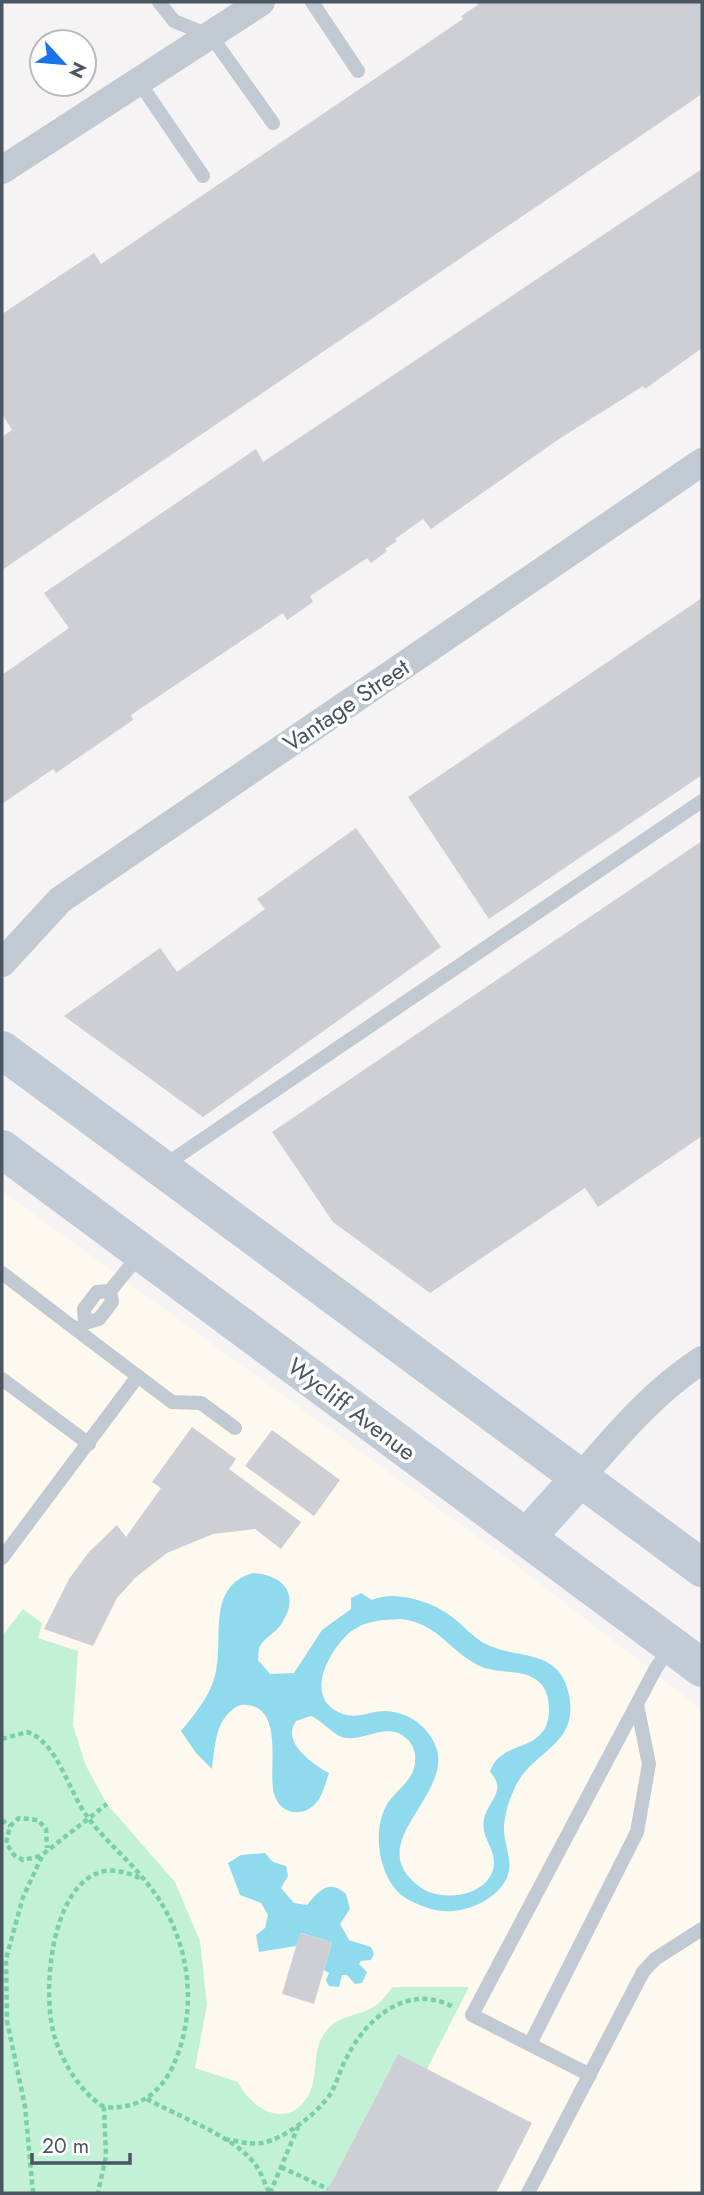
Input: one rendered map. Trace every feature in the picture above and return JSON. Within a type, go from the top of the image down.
[{"type":"main road","points":[[2,1051],[702,1568]]},
{"type":"main road","name":"Wycliff Avenue","points":[[2,1149],[702,1668]]},
{"type":"main road","points":[[526,1538],[580,1478]]},
{"type":"street","points":[[2,170],[261,2]]},
{"type":"street","name":"Vantage Street","points":[[2,963],[60,900],[702,462]]},
{"type":"street","points":[[580,1478],[627,1422],[670,1380],[702,1360]]},
{"type":"lane","points":[[159,2],[174,21],[211,36],[273,123]]},
{"type":"lane","points":[[312,2],[358,71]]},
{"type":"lane","points":[[139,82],[203,176]]},
{"type":"lane","points":[[161,1168],[702,801]]},
{"type":"lane","points":[[81,1327],[84,1309],[97,1292],[110,1291],[141,1253]]},
{"type":"lane","points":[[2,1273],[81,1327],[172,1402],[201,1403],[235,1428]]},
{"type":"lane","points":[[2,1558],[138,1376]]},
{"type":"lane","points":[[2,1380],[89,1444]]},
{"type":"lane","points":[[590,2076],[471,2015],[637,1705],[672,1646]]},
{"type":"lane","points":[[530,2044],[637,1832],[649,1764],[637,1705]]},
{"type":"lane","points":[[528,2193],[643,1972],[655,1959],[702,1929]]},
{"type":"path","points":[[2,1739],[27,1732],[38,1735],[49,1749],[88,1818],[146,1881],[175,1927],[187,1972],[188,1998],[177,2056],[160,2087],[147,2099],[127,2107],[104,2107],[87,2094],[55,2037],[48,1994],[51,1957],[63,1915],[84,1882],[105,1871],[130,1874],[146,1881]]},
{"type":"path","points":[[33,2193],[30,2138],[4,1995],[6,1959],[12,1928],[34,1867],[47,1849],[107,1804]]},
{"type":"path","points":[[43,1854],[34,1860],[23,1860],[14,1855],[6,1843],[10,1826],[19,1818],[38,1820],[46,1829],[49,1839],[47,1849]]},
{"type":"path","points":[[2,1820],[10,1826]]},
{"type":"path","points":[[270,2193],[298,2127],[330,2094],[350,2051],[375,2019],[408,2000],[442,2001],[457,2009]]},
{"type":"path","points":[[147,2099],[225,2139],[254,2163],[270,2193]]},
{"type":"path","points":[[98,2193],[106,2156],[104,2107]]},
{"type":"path","points":[[225,2139],[263,2143],[298,2127]]},
{"type":"path","points":[[281,2167],[328,2189]]},
{"type":"shaded area","points":[[2,1191],[516,1565],[702,1710],[702,2193],[2,2193]]},
{"type":"green space","points":[[23,1609],[42,1623],[38,1638],[78,1651],[73,1725],[86,1766],[107,1804],[175,1882],[200,1941],[207,2005],[195,2068],[238,2082],[257,2105],[284,2114],[302,2104],[308,2095],[321,2038],[332,2025],[375,2006],[393,1987],[469,1987],[427,2069],[398,2054],[326,2193],[2,2193],[2,1636]]},
{"type":"water","points":[[253,1573],[263,1574],[280,1582],[289,1595],[290,1603],[282,1623],[259,1648],[258,1660],[270,1674],[294,1673],[322,1630],[351,1609],[351,1598],[361,1593],[372,1600],[390,1596],[411,1598],[431,1605],[453,1618],[484,1643],[538,1658],[557,1670],[569,1695],[570,1712],[567,1725],[553,1746],[533,1763],[516,1785],[504,1826],[509,1871],[496,1893],[472,1907],[444,1911],[430,1909],[409,1900],[397,1891],[391,1882],[385,1872],[380,1850],[382,1816],[386,1806],[409,1778],[415,1760],[412,1745],[400,1734],[385,1731],[346,1738],[311,1716],[296,1721],[292,1737],[300,1752],[329,1773],[319,1799],[301,1812],[288,1811],[277,1802],[272,1783],[270,1725],[264,1714],[255,1707],[240,1705],[232,1710],[221,1724],[212,1769],[196,1753],[181,1731],[201,1705],[212,1684],[218,1661],[223,1602],[228,1590],[238,1580]],"holes":[[[400,1619],[435,1632],[460,1654],[482,1667],[536,1679],[545,1689],[548,1699],[548,1721],[541,1734],[494,1762],[490,1772],[495,1779],[497,1790],[483,1825],[494,1864],[491,1875],[484,1884],[464,1894],[440,1895],[420,1887],[404,1871],[400,1854],[403,1837],[432,1786],[438,1768],[437,1750],[429,1734],[417,1722],[402,1714],[385,1711],[354,1716],[343,1714],[324,1699],[322,1677],[332,1655],[346,1636],[364,1624],[378,1621]]]},
{"type":"water","points":[[265,1853],[273,1862],[286,1866],[288,1876],[281,1888],[294,1903],[307,1905],[319,1892],[329,1887],[340,1889],[346,1894],[350,1909],[340,1924],[349,1940],[371,1947],[374,1954],[371,1960],[361,1961],[359,1964],[367,1972],[362,1983],[355,1984],[347,1975],[342,1975],[339,1987],[329,1986],[326,1980],[329,1973],[324,1970],[332,1942],[301,1933],[296,1946],[259,1952],[256,1935],[265,1928],[268,1915],[261,1903],[240,1895],[228,1863],[241,1855]]},
{"type":"building","points":[[476,2],[702,2],[702,94],[2,570],[2,437],[12,430],[2,414],[2,314],[94,253],[101,264],[463,19],[461,16],[478,5]]},
{"type":"building","points":[[702,169],[702,348],[645,389],[643,386],[559,439],[431,529],[423,519],[395,539],[397,541],[371,563],[367,558],[310,596],[313,602],[287,620],[283,613],[131,715],[133,720],[56,773],[53,769],[2,804],[2,675],[69,628],[44,593],[256,449],[263,462]]},
{"type":"building","points":[[702,598],[702,775],[489,919],[408,797]]},
{"type":"building","points":[[356,828],[441,947],[203,1117],[64,1016],[160,948],[177,972],[265,909],[257,899]]},
{"type":"building","points":[[702,841],[702,1136],[598,1207],[585,1188],[430,1293],[333,1222],[272,1132]]},
{"type":"building","points":[[192,1427],[236,1459],[229,1469],[301,1522],[281,1549],[255,1529],[213,1534],[167,1553],[136,1577],[117,1598],[93,1646],[44,1629],[69,1579],[89,1552],[117,1525],[126,1537],[161,1488],[152,1482]]},
{"type":"building","points":[[272,1430],[340,1480],[314,1516],[245,1466]]},
{"type":"building","points":[[300,1933],[332,1942],[314,2004],[282,1994]]},
{"type":"building","points":[[398,2054],[532,2123],[496,2193],[326,2193]]}]
